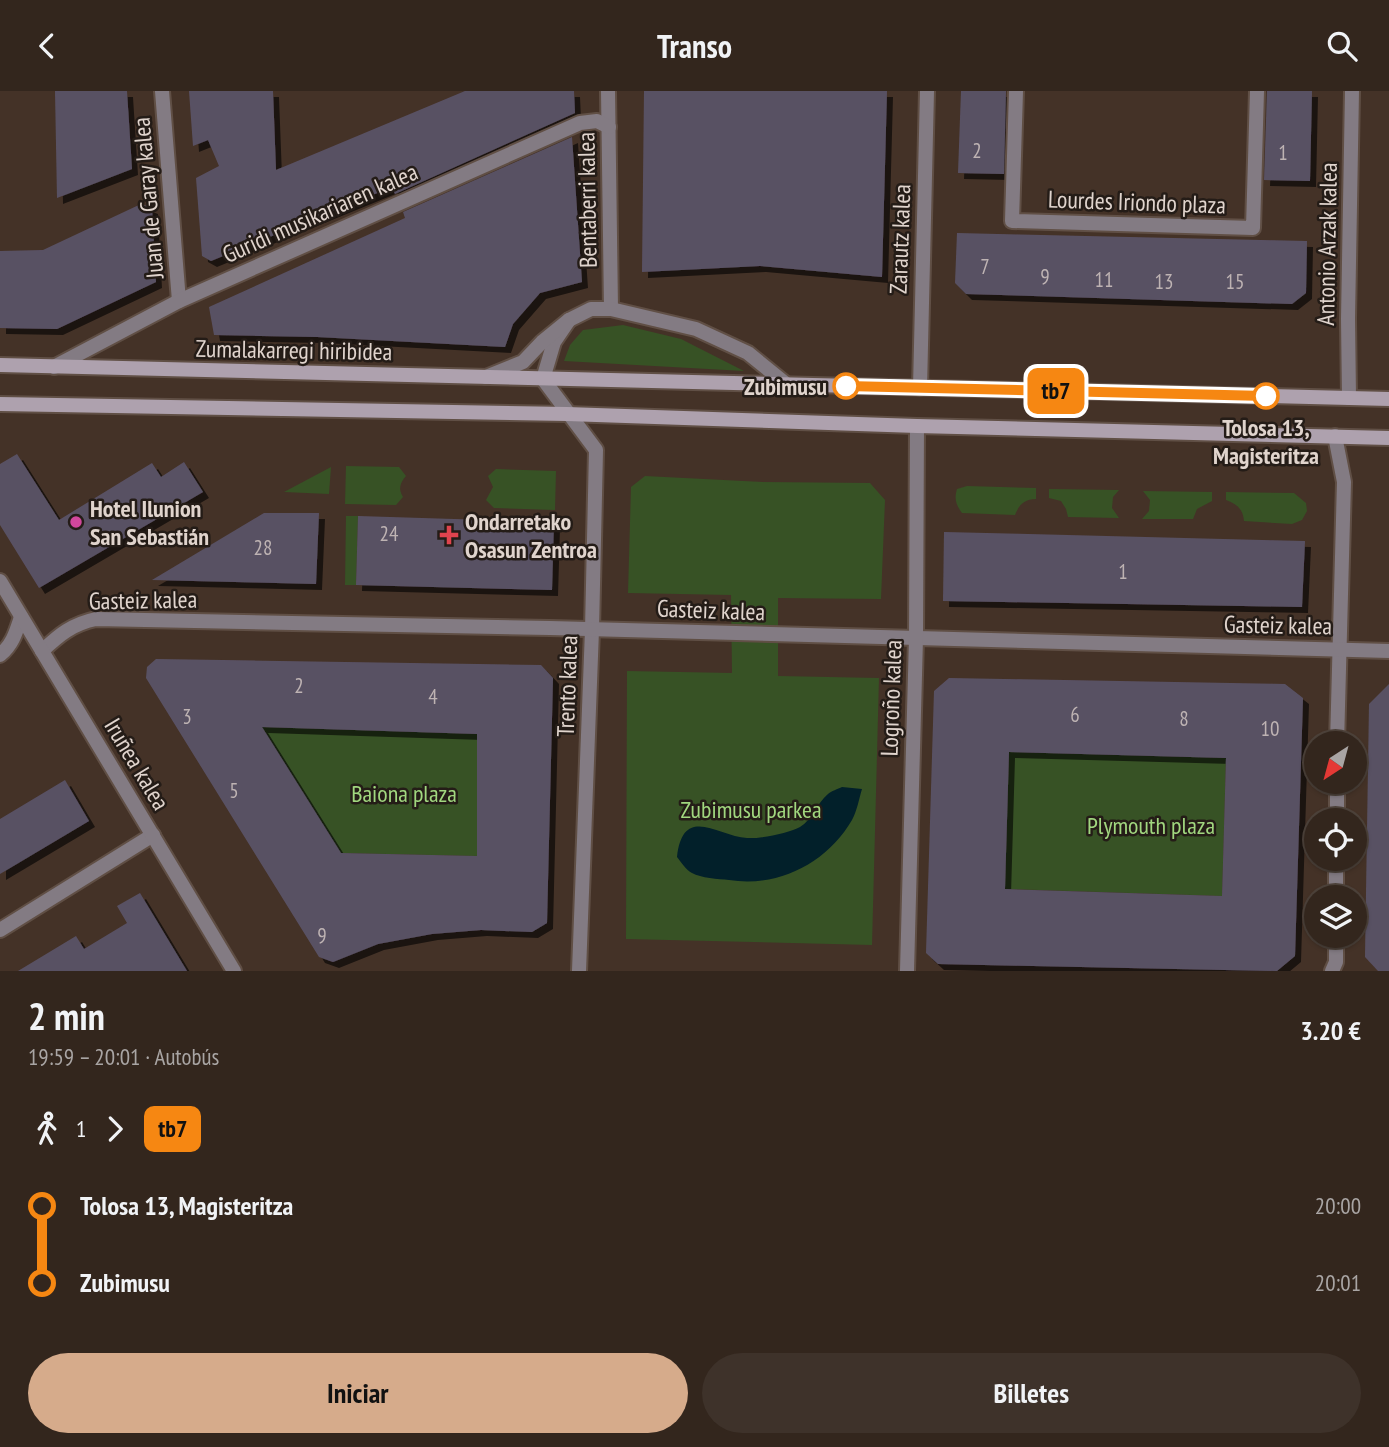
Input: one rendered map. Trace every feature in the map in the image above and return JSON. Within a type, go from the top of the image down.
[{"type":"main road","name":"Zumalakarregi hiribidea","points":[[0,365],[1389,399]]},
{"type":"main road","points":[[0,404],[567,414],[1389,438]]},
{"type":"street","name":"Juan de Garay kalea","points":[[162,91],[179,301]]},
{"type":"street","name":"Bentaberri kalea","points":[[608,91],[611,309]]},
{"type":"street","name":"Zarautz kalea","points":[[920,388],[926,91]]},
{"type":"street","name":"Lourdes Iriondo plaza","points":[[1016,91],[1012,221],[1253,228],[1257,91]]},
{"type":"street","name":"Antonio Arzak kalea","points":[[1349,398],[1352,91]]},
{"type":"street","name":"Guridi musikariaren kalea","points":[[54,366],[179,301],[580,123],[597,121],[609,127]]},
{"type":"street","points":[[486,377],[523,362],[569,320],[591,309],[611,309],[696,330],[748,353],[786,384]]},
{"type":"street","points":[[543,379],[554,342],[569,320]]},
{"type":"street","name":"Trento kalea","points":[[543,379],[596,450],[579,971]]},
{"type":"street","name":"Logroño kalea","points":[[907,971],[916,638],[917,426]]},
{"type":"street","points":[[1335,436],[1344,482],[1337,731]]},
{"type":"street","name":"Iruñea kalea","points":[[0,581],[234,971]]},
{"type":"street","points":[[0,655],[15,637],[21,617]]},
{"type":"street","name":"Gasteiz kalea","points":[[42,651],[61,633],[80,622],[96,619],[1389,652]]},
{"type":"street","points":[[0,930],[153,835]]},
{"type":"street","points":[[1332,971],[1336,962],[1336,948]]},
{"type":"green space","points":[[623,325],[681,339],[744,371],[564,361],[570,345],[583,330]]},
{"type":"green space","points":[[346,466],[399,467],[406,476],[400,486],[403,497],[396,505],[345,504]]},
{"type":"green space","points":[[331,467],[329,494],[284,492]]},
{"type":"green space","points":[[496,469],[556,471],[555,510],[494,508],[486,500],[493,487],[488,476]]},
{"type":"green space","name":"Zubimusu parkea","points":[[645,476],[763,482],[870,483],[885,500],[881,599],[778,598],[778,676],[879,678],[872,945],[626,939],[627,671],[732,673],[731,595],[628,593],[631,487]]},
{"type":"green space","points":[[967,486],[1036,488],[1036,499],[1023,503],[1015,515],[962,513],[956,502],[956,493],[957,489]]},
{"type":"green space","points":[[1049,489],[1119,490],[1113,497],[1112,508],[1119,518],[1068,517],[1061,501],[1049,498]]},
{"type":"green space","points":[[1143,491],[1212,492],[1212,501],[1197,509],[1193,519],[1142,519],[1149,511],[1150,500]]},
{"type":"green space","points":[[1226,492],[1294,493],[1306,503],[1307,511],[1302,520],[1292,524],[1244,521],[1239,507],[1226,500]]},
{"type":"green space","points":[[346,516],[358,516],[356,585],[345,585]]},
{"type":"green space","name":"Baiona plaza","points":[[262,727],[477,734],[477,856],[341,853]]},
{"type":"green space","name":"Plymouth plaza","points":[[1009,752],[1226,758],[1222,896],[1005,889]]},
{"type":"water","points":[[842,787],[862,789],[852,820],[829,849],[800,869],[765,880],[720,879],[692,873],[677,857],[681,841],[687,831],[694,827],[714,829],[747,838],[782,833],[804,824],[824,798]]},
{"type":"building","points":[[55,91],[127,91],[132,169],[57,198]]},
{"type":"building","points":[[189,91],[273,91],[276,170],[465,91],[574,91],[575,113],[395,194],[392,187],[211,261],[202,256],[196,178],[219,166],[208,140],[193,146]]},
{"type":"building","points":[[644,91],[887,91],[882,277],[760,266],[642,272]]},
{"type":"building","points":[[961,91],[1006,91],[1004,174],[958,173]]},
{"type":"building","points":[[1267,91],[1312,91],[1310,181],[1264,180]]},
{"type":"building","points":[[572,137],[582,282],[540,293],[513,324],[505,347],[317,337],[214,335],[209,307],[405,218],[403,212]]},
{"type":"building","points":[[141,204],[152,208],[156,282],[57,329],[0,328],[0,251],[43,250]]},
{"type":"building","points":[[957,233],[1307,241],[1306,293],[1292,304],[966,294],[955,283]]},
{"type":"building","name":"Hotel Ilunion San Sebastián","points":[[17,454],[59,520],[152,463],[161,477],[184,462],[203,492],[39,588],[0,525],[0,464]]},
{"type":"building","points":[[264,513],[319,513],[316,584],[152,580]]},
{"type":"building","points":[[358,516],[554,522],[552,590],[356,585]]},
{"type":"building","points":[[944,532],[1305,541],[1302,607],[943,601]]},
{"type":"building","points":[[156,659],[541,665],[553,678],[547,923],[532,932],[481,930],[432,934],[378,944],[333,962],[319,957],[146,678],[147,667]],"holes":[[[262,727],[477,734],[477,856],[341,853]]]},
{"type":"building","points":[[949,678],[1285,684],[1303,698],[1295,956],[1277,971],[938,964],[926,953],[934,691]],"holes":[[[1009,752],[1226,758],[1222,896],[1005,889]]]},
{"type":"building","points":[[1389,684],[1389,971],[1378,971],[1365,957],[1369,704]]},
{"type":"building","points":[[65,780],[89,821],[0,874],[0,819]]},
{"type":"building","points":[[140,893],[187,971],[18,971],[76,936],[84,949],[127,923],[117,906]]},
{"type":"bus line","name":"tb7","points":[[846,386],[1266,396]]},
{"type":"place","name":"Zubimusu","points":[[846,386]]},
{"type":"place","name":"Tolosa 13, Magisteritza","points":[[1266,396]]},
{"type":"place","name":"Hotel Ilunion San Sebastián","points":[[76,522]]},
{"type":"place","name":"Ondarretako Osasun Zentroa","points":[[449,535]]}]
